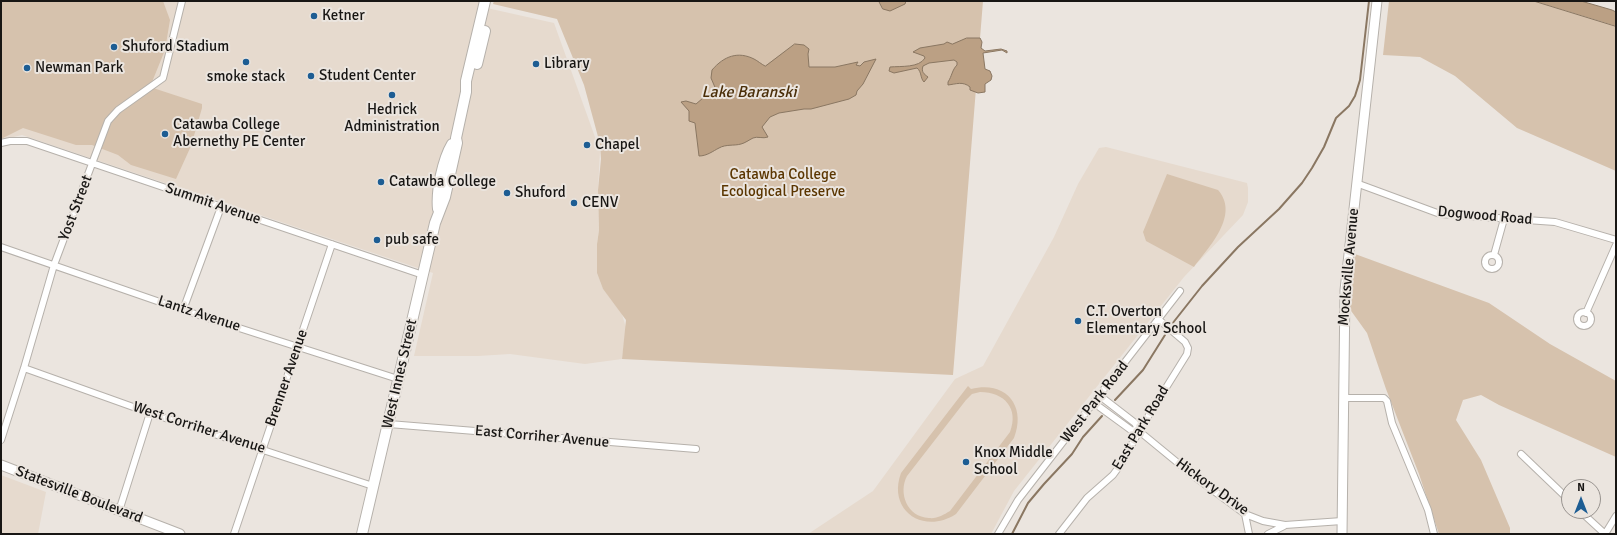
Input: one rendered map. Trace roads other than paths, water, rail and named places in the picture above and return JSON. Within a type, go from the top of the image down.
[{"type":"main road","name":"West Innes Street","points":[[362,534],[438,213],[445,197],[457,143],[456,138],[466,92],[466,81],[486,1]]},
{"type":"main road","name":"West Innes Street","points":[[466,92],[472,82],[492,1]]},
{"type":"street","name":"Yost Street","points":[[1,440],[54,265],[110,117],[163,78],[182,1]]},
{"type":"street","name":"Mocksville Avenue","points":[[1342,534],[1345,290],[1377,1]]},
{"type":"street","name":"Summit Avenue","points":[[1,143],[10,141],[27,142],[423,274]]},
{"type":"street","name":"Dogwood Road","points":[[1356,183],[1440,214],[1560,223],[1616,240]]},
{"type":"street","points":[[184,310],[221,207]]},
{"type":"street","points":[[1494,255],[1504,218]]},
{"type":"street","name":"Brenner Avenue","points":[[234,534],[332,244]]},
{"type":"street","points":[[1586,313],[1616,245]]},
{"type":"street","name":"Lantz Avenue","points":[[1,247],[184,310],[398,379]]},
{"type":"street","name":"West Park Road","points":[[998,534],[1018,500],[1180,291]]},
{"type":"street","name":"East Park Road","points":[[1059,534],[1087,498],[1113,475],[1121,464],[1187,351],[1187,344],[1158,319]]},
{"type":"street","name":"West Corriher Avenue","points":[[24,368],[150,413],[374,486]]},
{"type":"street","name":"Hickory Drive","points":[[1100,396],[1135,423],[1139,431],[1195,477],[1245,514],[1263,521],[1285,526],[1342,521]]},
{"type":"street","points":[[1344,398],[1384,398],[1387,401],[1392,423],[1428,510],[1434,534]]},
{"type":"street","name":"Hickory Drive","points":[[1094,403],[1131,430],[1139,431]]},
{"type":"street","points":[[119,511],[150,413]]},
{"type":"street","name":"East Corriher Avenue","points":[[389,424],[696,449]]},
{"type":"street","points":[[1521,454],[1561,492]]},
{"type":"street","name":"Statesville Boulevard","points":[[1,465],[180,534]]},
{"type":"street","points":[[1245,514],[1249,534]]},
{"type":"street","points":[[1589,519],[1605,534],[1616,516]]},
{"type":"street","points":[[1268,534],[1285,526]]},
{"type":"water","points":[[879,1],[906,1],[905,4],[890,11],[883,9]]},
{"type":"water","points":[[1534,1],[1581,1],[1612,10],[1616,12],[1616,26]]},
{"type":"water","points":[[967,38],[980,38],[982,42],[981,48],[985,51],[1001,49],[1007,51],[1007,53],[1002,50],[983,53],[985,69],[990,71],[992,76],[991,80],[985,84],[985,92],[978,93],[970,90],[970,87],[962,83],[948,85],[948,82],[957,65],[957,62],[954,60],[929,63],[923,66],[922,68],[924,74],[928,77],[924,82],[920,71],[917,68],[894,73],[889,71],[890,67],[909,66],[922,61],[925,58],[924,56],[913,52],[920,48],[944,44],[947,42],[952,44]]},
{"type":"water","name":"Lake Baranski","points":[[795,44],[804,45],[809,49],[809,67],[835,67],[858,62],[856,65],[860,66],[864,62],[876,59],[856,95],[849,99],[811,109],[779,113],[770,117],[762,127],[768,137],[755,137],[742,144],[724,146],[699,156],[695,123],[689,121],[689,111],[681,102],[686,101],[696,104],[703,98],[717,92],[711,78],[712,70],[726,58],[742,55],[754,59],[765,66]]},
{"type":"waterway","points":[[1172,324],[1202,286],[1238,247],[1279,209],[1302,183],[1312,168],[1324,147],[1336,118],[1349,106],[1355,96],[1360,80],[1369,1]]},
{"type":"waterway","points":[[1115,400],[1143,370],[1165,335]]},
{"type":"waterway","points":[[1012,534],[1028,503],[1072,454],[1083,437],[1102,416]]},
{"type":"place","name":"Ketner","points":[[314,16]]},
{"type":"place","name":"Shuford Stadium","points":[[114,47]]},
{"type":"place","name":"smoke stack","points":[[246,62]]},
{"type":"place","name":"Library","points":[[536,64]]},
{"type":"place","name":"Newman Park","points":[[27,68]]},
{"type":"place","name":"Student Center","points":[[311,76]]},
{"type":"place","name":"Hedrick Administration","points":[[392,95]]},
{"type":"place","name":"Catawba College Abernethy PE Center","points":[[165,134]]},
{"type":"place","name":"Chapel","points":[[587,145]]},
{"type":"place","name":"Catawba College","points":[[381,182]]},
{"type":"place","name":"Shuford","points":[[507,193]]},
{"type":"place","name":"CENV","points":[[574,203]]},
{"type":"place","name":"pub safe","points":[[377,240]]},
{"type":"place","name":"C.T. Overton Elementary School","points":[[1078,321]]},
{"type":"place","name":"Knox Middle School","points":[[966,462]]},
{"type":"park label","name":"Catawba College Ecological Preserve","points":[[783,184]]}]
